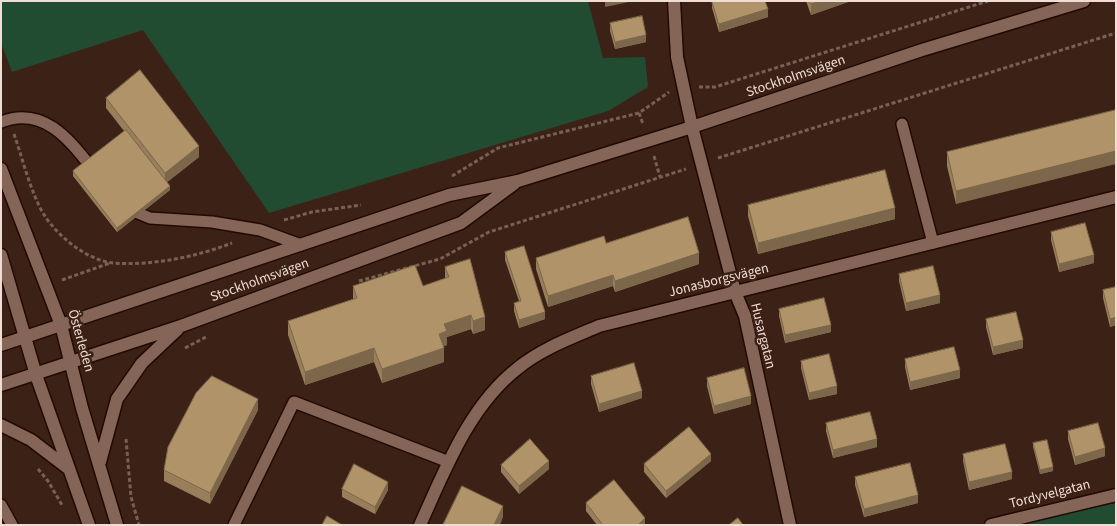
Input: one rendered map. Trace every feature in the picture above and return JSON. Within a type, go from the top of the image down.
[{"type":"main road","name":"Husargatan","points":[[674,1],[677,57],[692,128],[735,292],[745,316],[790,525]]},
{"type":"main road","name":"Stockholmsvägen","points":[[1,345],[450,195],[518,181],[692,128],[922,50],[1084,1]]},
{"type":"main road","name":"Österleden","points":[[1,169],[61,325],[117,525]]},
{"type":"main road","name":"Stockholmsvägen","points":[[1,385],[71,364],[181,326],[461,223],[518,181]]},
{"type":"main road","name":"Jonasborgsvägen","points":[[420,525],[449,462],[474,418],[493,391],[518,368],[540,354],[599,326],[1116,197]]},
{"type":"main road","points":[[1,255],[36,375],[89,525]]},
{"type":"main road","points":[[100,462],[117,399],[142,363],[181,326]]},
{"type":"main road","points":[[1,425],[31,440],[69,469]]},
{"type":"main road","name":"Tordyvelgatan","points":[[991,525],[1116,494]]},
{"type":"lane","points":[[5,120],[32,118],[55,127],[103,183]]},
{"type":"lane","points":[[902,124],[933,243]]},
{"type":"lane","points":[[115,198],[121,206],[150,218],[212,222],[261,231],[301,245]]},
{"type":"lane","points":[[234,525],[294,402],[449,462]]},
{"type":"lane","points":[[1,505],[12,525]]},
{"type":"path","points":[[444,179],[498,148],[639,113],[653,104],[664,93],[684,88],[715,87],[988,1]]},
{"type":"path","points":[[350,283],[440,259],[489,232],[1116,33]]},
{"type":"path","points":[[5,120],[42,212],[59,233],[92,256],[111,263],[161,260],[185,256],[234,242]]},
{"type":"path","points":[[261,231],[281,221],[312,212],[371,203]]},
{"type":"path","points":[[179,351],[210,334]]},
{"type":"path","points":[[127,433],[125,442],[131,497],[139,525]]},
{"type":"path","points":[[38,468],[64,509]]},
{"type":"green space","points":[[1,1],[588,1],[603,58],[645,57],[648,87],[608,111],[269,213],[143,30],[12,72],[1,43]]},
{"type":"green space","points":[[1116,503],[1116,525],[1014,525],[1018,524]]},
{"type":"building","points":[[712,1],[765,1],[768,9],[719,24]]},
{"type":"building","points":[[642,16],[646,35],[615,42],[610,23]]},
{"type":"building","points":[[140,70],[199,146],[165,173],[106,98]]},
{"type":"building","points":[[1116,110],[1116,151],[956,191],[947,152]]},
{"type":"building","points":[[126,130],[170,186],[117,228],[73,171]]},
{"type":"building","points":[[885,170],[895,208],[758,243],[748,205]]},
{"type":"building","points":[[688,217],[699,253],[615,281],[613,275],[548,296],[536,258],[604,236],[606,243]]},
{"type":"building","points":[[1085,223],[1094,255],[1059,264],[1051,232]]},
{"type":"building","points":[[524,246],[545,312],[519,320],[514,303],[521,301],[505,252]]},
{"type":"building","points":[[470,259],[485,317],[473,321],[471,315],[444,324],[447,331],[439,334],[444,348],[382,369],[374,348],[305,372],[288,321],[357,298],[353,286],[415,265],[423,286],[449,277],[445,267]]},
{"type":"building","points":[[933,266],[940,295],[906,303],[899,274]]},
{"type":"building","points":[[1116,287],[1116,317],[1110,319],[1103,290]]},
{"type":"building","points":[[824,298],[831,325],[785,335],[779,309]]},
{"type":"building","points":[[1016,312],[1023,340],[993,347],[986,319]]},
{"type":"building","points":[[954,347],[960,370],[910,382],[905,359]]},
{"type":"building","points":[[829,354],[837,386],[809,393],[801,361]]},
{"type":"building","points":[[634,363],[642,391],[599,404],[591,376]]},
{"type":"building","points":[[744,368],[751,396],[714,406],[707,378]]},
{"type":"building","points":[[212,376],[258,399],[210,493],[164,470],[168,447],[196,393]]},
{"type":"building","points":[[870,412],[877,439],[833,450],[826,423]]},
{"type":"building","points":[[1098,423],[1105,448],[1075,457],[1068,431]]},
{"type":"building","points":[[689,427],[711,454],[666,491],[644,464]]},
{"type":"building","points":[[530,439],[549,461],[519,486],[501,465]]},
{"type":"building","points":[[1047,440],[1053,467],[1040,470],[1033,443]]},
{"type":"building","points":[[1005,444],[1012,472],[969,482],[963,454]]},
{"type":"building","points":[[910,463],[918,495],[864,509],[855,477]]},
{"type":"building","points":[[354,464],[388,482],[375,507],[342,489]]},
{"type":"building","points":[[614,480],[645,518],[638,525],[603,525],[586,503]]},
{"type":"building","points":[[462,486],[503,506],[494,525],[443,525]]},
{"type":"building","points":[[327,516],[342,525],[322,525]]},
{"type":"building","points":[[738,518],[743,525],[729,525]]}]
